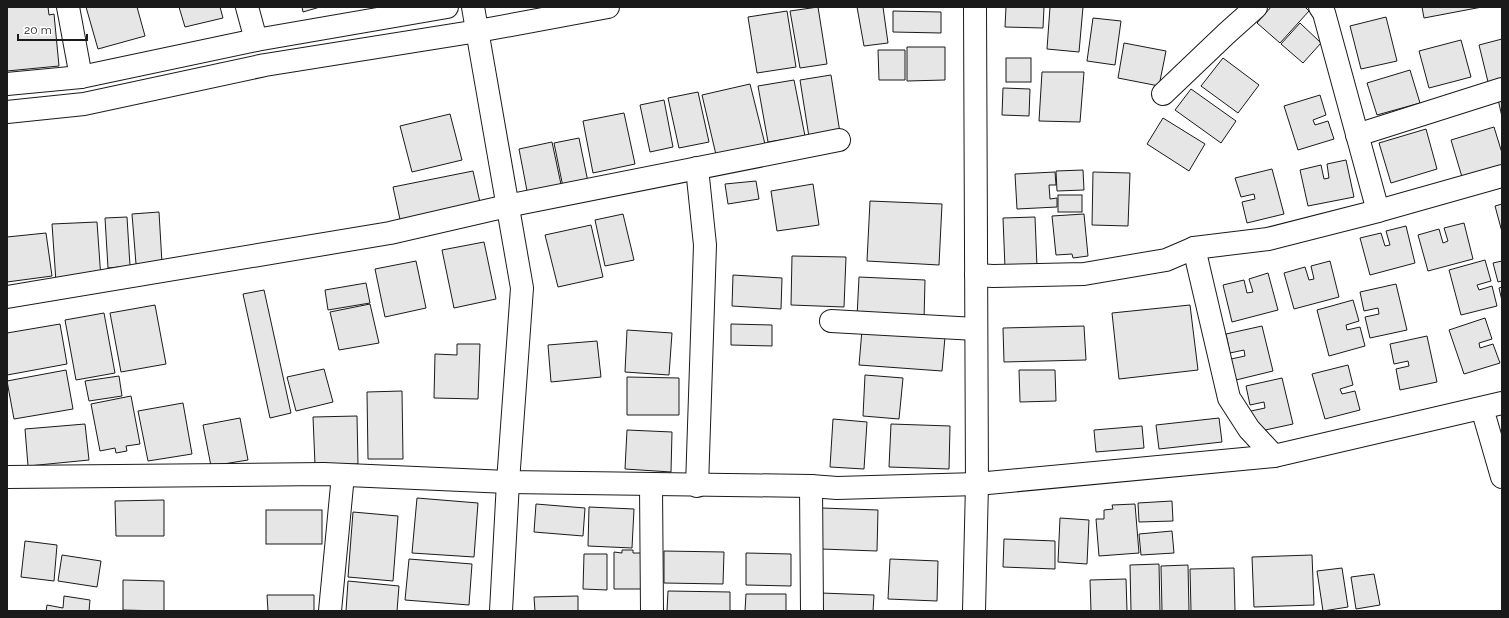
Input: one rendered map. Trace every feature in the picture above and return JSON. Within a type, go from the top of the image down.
[{"type":"street","points":[[68,7],[81,77]]},
{"type":"street","points":[[247,7],[256,40]]},
{"type":"street","points":[[7,84],[81,77],[408,10],[447,7]]},
{"type":"street","points":[[474,7],[522,288],[508,482],[501,611]]},
{"type":"street","points":[[7,112],[84,104],[265,65],[478,31],[608,7]]},
{"type":"street","points":[[974,611],[977,484],[975,7]]},
{"type":"street","points":[[1163,94],[1256,7]]},
{"type":"street","points":[[1320,7],[1324,14],[1378,211]]},
{"type":"street","points":[[1357,135],[1502,89]]},
{"type":"street","points":[[7,297],[390,234],[507,206],[839,140]]},
{"type":"street","points":[[697,168],[705,245],[697,486]]},
{"type":"street","points":[[976,275],[1084,274],[1166,260],[1194,248],[1268,239],[1378,211],[1502,176]]},
{"type":"street","points":[[1194,248],[1229,398],[1249,429],[1274,456]]},
{"type":"street","points":[[831,321],[976,329]]},
{"type":"street","points":[[7,477],[324,474],[508,482],[697,486],[812,486],[837,488],[977,484],[1274,456],[1492,405],[1502,477]]},
{"type":"street","points":[[330,611],[343,475]]},
{"type":"street","points":[[651,485],[652,611]]},
{"type":"street","points":[[812,486],[812,611]]},
{"type":"building","points":[[7,7],[48,7],[49,15],[54,14],[59,66],[7,71]]},
{"type":"building","points":[[86,7],[137,7],[145,36],[98,49]]},
{"type":"building","points":[[179,7],[220,7],[223,18],[185,27]]},
{"type":"building","points":[[302,7],[320,7],[303,12]]},
{"type":"building","points":[[818,7],[827,64],[800,68],[790,11]]},
{"type":"building","points":[[857,7],[883,7],[888,43],[864,46]]},
{"type":"building","points":[[1006,7],[1044,7],[1043,28],[1005,27]]},
{"type":"building","points":[[1050,7],[1083,7],[1079,52],[1047,49]]},
{"type":"building","points":[[1271,7],[1305,7],[1309,11],[1280,43],[1257,23]]},
{"type":"building","points":[[1422,7],[1482,7],[1424,18]]},
{"type":"building","points":[[787,11],[796,67],[757,73],[748,17]]},
{"type":"building","points":[[893,11],[941,12],[941,33],[893,32]]},
{"type":"building","points":[[1386,17],[1397,61],[1361,69],[1350,26]]},
{"type":"building","points":[[1093,18],[1121,21],[1115,65],[1087,61]]},
{"type":"building","points":[[1300,23],[1321,43],[1303,63],[1281,44]]},
{"type":"building","points":[[1502,39],[1502,83],[1489,86],[1479,45]]},
{"type":"building","points":[[1461,40],[1471,77],[1429,88],[1419,51]]},
{"type":"building","points":[[1124,43],[1166,51],[1159,86],[1118,78]]},
{"type":"building","points":[[907,47],[945,47],[945,80],[907,81]]},
{"type":"building","points":[[878,50],[905,50],[905,80],[879,80]]},
{"type":"building","points":[[1006,58],[1031,58],[1031,82],[1006,82]]},
{"type":"building","points":[[1223,58],[1259,85],[1238,113],[1201,86]]},
{"type":"building","points":[[1410,70],[1420,103],[1377,115],[1367,83]]},
{"type":"building","points":[[1042,72],[1084,72],[1080,122],[1039,121]]},
{"type":"building","points":[[831,75],[840,133],[809,137],[800,80]]},
{"type":"building","points":[[794,80],[805,136],[768,142],[758,86]]},
{"type":"building","points":[[750,84],[766,148],[717,159],[702,95]]},
{"type":"building","points":[[1003,88],[1030,89],[1029,116],[1002,115]]},
{"type":"building","points":[[1191,89],[1236,121],[1221,143],[1175,110]]},
{"type":"building","points":[[698,92],[709,142],[679,148],[668,98]]},
{"type":"building","points":[[1320,95],[1326,115],[1313,120],[1315,125],[1328,121],[1334,139],[1298,150],[1284,106]]},
{"type":"building","points":[[1502,98],[1502,117],[1498,99]]},
{"type":"building","points":[[664,100],[673,147],[650,152],[640,105]]},
{"type":"building","points":[[624,113],[635,164],[593,173],[583,121]]},
{"type":"building","points":[[450,114],[462,160],[412,172],[400,126]]},
{"type":"building","points":[[1163,118],[1205,144],[1189,171],[1147,144]]},
{"type":"building","points":[[1494,127],[1502,153],[1502,165],[1462,177],[1451,140]]},
{"type":"building","points":[[1426,129],[1437,169],[1391,183],[1379,143]]},
{"type":"building","points":[[579,138],[588,182],[563,187],[554,143]]},
{"type":"building","points":[[552,142],[562,189],[528,196],[519,149]]},
{"type":"building","points":[[1346,160],[1354,197],[1308,206],[1300,170],[1321,165],[1324,179],[1329,178],[1327,164]]},
{"type":"building","points":[[1272,169],[1284,214],[1247,223],[1242,202],[1255,199],[1254,194],[1241,197],[1235,178]]},
{"type":"building","points":[[1083,170],[1084,190],[1057,191],[1056,171]]},
{"type":"building","points":[[473,171],[481,207],[401,224],[393,187]]},
{"type":"building","points":[[1055,172],[1056,185],[1049,185],[1050,199],[1057,198],[1057,207],[1017,209],[1015,174]]},
{"type":"building","points":[[1093,172],[1130,173],[1128,226],[1092,225]]},
{"type":"building","points":[[756,181],[759,199],[728,204],[725,184]]},
{"type":"building","points":[[813,184],[819,225],[777,231],[771,191]]},
{"type":"building","points":[[1058,195],[1082,195],[1082,212],[1058,212]]},
{"type":"building","points":[[870,201],[942,204],[939,265],[867,261]]},
{"type":"building","points":[[1502,204],[1502,232],[1495,206]]},
{"type":"building","points":[[159,212],[162,263],[136,264],[132,214]]},
{"type":"building","points":[[623,214],[634,260],[605,266],[595,220]]},
{"type":"building","points":[[1084,214],[1088,256],[1073,258],[1072,254],[1056,255],[1052,216]]},
{"type":"building","points":[[127,217],[130,266],[108,268],[105,218]]},
{"type":"building","points":[[1035,217],[1037,267],[1005,268],[1003,218]]},
{"type":"building","points":[[97,222],[101,279],[56,282],[52,224]]},
{"type":"building","points":[[1464,223],[1473,259],[1428,271],[1418,235],[1439,229],[1443,243],[1448,241],[1444,228]]},
{"type":"building","points":[[591,225],[603,277],[558,287],[545,235]]},
{"type":"building","points":[[1406,226],[1415,263],[1370,275],[1360,238],[1381,233],[1385,246],[1390,245],[1386,231]]},
{"type":"building","points":[[46,233],[52,276],[7,282],[7,237]]},
{"type":"building","points":[[484,242],[496,299],[454,308],[442,250]]},
{"type":"building","points":[[792,256],[846,257],[844,307],[791,305]]},
{"type":"building","points":[[1485,260],[1491,281],[1477,285],[1479,290],[1492,286],[1497,306],[1461,315],[1449,270]]},
{"type":"building","points":[[416,261],[426,308],[385,317],[375,269]]},
{"type":"building","points":[[1330,261],[1339,297],[1294,309],[1284,273],[1305,267],[1309,280],[1314,279],[1311,266]]},
{"type":"building","points":[[1502,261],[1502,281],[1498,282],[1493,263]]},
{"type":"building","points":[[1268,273],[1278,310],[1232,322],[1223,285],[1244,280],[1247,293],[1253,292],[1249,279]]},
{"type":"building","points":[[733,275],[782,278],[781,309],[732,306]]},
{"type":"building","points":[[859,277],[925,280],[924,320],[857,317]]},
{"type":"building","points":[[366,283],[370,303],[328,310],[325,290]]},
{"type":"building","points":[[1396,284],[1407,330],[1370,338],[1365,317],[1379,314],[1378,308],[1364,311],[1360,292]]},
{"type":"building","points":[[1502,287],[1502,301],[1499,288]]},
{"type":"building","points":[[264,290],[291,413],[270,418],[243,294]]},
{"type":"building","points":[[1353,300],[1359,321],[1346,325],[1347,330],[1360,327],[1365,346],[1329,356],[1317,310]]},
{"type":"building","points":[[370,304],[379,343],[339,350],[330,312]]},
{"type":"building","points":[[155,305],[166,364],[121,372],[110,313]]},
{"type":"building","points":[[1190,305],[1198,370],[1119,379],[1112,313]]},
{"type":"building","points":[[104,313],[115,373],[76,380],[65,320]]},
{"type":"building","points":[[1485,318],[1492,339],[1479,343],[1480,348],[1493,344],[1500,363],[1464,374],[1449,330]]},
{"type":"building","points":[[60,324],[67,364],[7,375],[7,333]]},
{"type":"building","points":[[731,324],[772,325],[772,346],[731,345]]},
{"type":"building","points":[[1084,326],[1086,360],[1004,362],[1003,328]]},
{"type":"building","points":[[1262,326],[1273,371],[1236,380],[1231,359],[1245,356],[1244,350],[1230,353],[1226,334]]},
{"type":"building","points":[[627,330],[672,333],[669,375],[625,372]]},
{"type":"building","points":[[862,330],[945,337],[942,371],[859,365]]},
{"type":"building","points":[[1427,336],[1437,382],[1400,390],[1396,369],[1409,366],[1408,361],[1394,364],[1390,344]]},
{"type":"building","points":[[597,341],[601,377],[551,382],[548,345]]},
{"type":"building","points":[[457,344],[480,344],[478,399],[434,398],[435,354],[457,355]]},
{"type":"building","points":[[1348,365],[1353,385],[1340,389],[1342,394],[1355,391],[1360,410],[1325,419],[1312,374]]},
{"type":"building","points":[[324,369],[333,402],[296,411],[287,377]]},
{"type":"building","points":[[66,370],[73,409],[14,419],[7,381]]},
{"type":"building","points":[[1019,370],[1055,370],[1056,401],[1020,402]]},
{"type":"building","points":[[865,375],[903,378],[899,419],[863,416]]},
{"type":"building","points":[[119,376],[122,396],[89,401],[85,381]]},
{"type":"building","points":[[627,377],[679,378],[679,415],[627,415]]},
{"type":"building","points":[[1282,378],[1293,424],[1256,432],[1251,411],[1265,408],[1264,402],[1250,405],[1246,386]]},
{"type":"building","points":[[402,391],[403,459],[368,459],[367,392]]},
{"type":"building","points":[[131,396],[140,444],[126,446],[127,451],[116,453],[115,448],[100,451],[91,404]]},
{"type":"building","points":[[183,403],[192,454],[148,461],[138,411]]},
{"type":"building","points":[[357,416],[358,464],[315,465],[313,417]]},
{"type":"building","points":[[240,418],[248,460],[211,466],[203,425]]},
{"type":"building","points":[[1219,418],[1222,442],[1159,449],[1156,425]]},
{"type":"building","points":[[833,419],[867,422],[864,469],[830,467]]},
{"type":"building","points":[[85,424],[89,460],[28,466],[25,429]]},
{"type":"building","points":[[891,424],[950,426],[949,469],[889,467]]},
{"type":"building","points":[[1142,426],[1144,448],[1096,452],[1094,430]]},
{"type":"building","points":[[627,430],[672,432],[671,472],[625,469]]},
{"type":"building","points":[[417,498],[478,503],[474,557],[412,553]]},
{"type":"building","points":[[164,500],[164,536],[116,536],[115,501]]},
{"type":"building","points":[[1172,501],[1173,521],[1139,522],[1138,503]]},
{"type":"building","points":[[536,504],[585,508],[583,536],[534,532]]},
{"type":"building","points":[[1135,504],[1139,553],[1099,556],[1096,519],[1104,519],[1104,510],[1113,509],[1112,505]]},
{"type":"building","points":[[589,507],[634,509],[632,548],[588,546]]},
{"type":"building","points":[[822,508],[878,510],[877,551],[821,549]]},
{"type":"building","points":[[266,510],[322,510],[322,544],[266,544]]},
{"type":"building","points":[[353,512],[398,516],[393,581],[348,577]]},
{"type":"building","points":[[1060,518],[1089,520],[1087,564],[1058,562]]},
{"type":"building","points":[[1172,531],[1174,553],[1141,555],[1139,534]]},
{"type":"building","points":[[1004,539],[1055,541],[1055,569],[1003,567]]},
{"type":"building","points":[[25,541],[57,545],[54,581],[21,577]]},
{"type":"building","points":[[622,550],[633,550],[633,553],[641,553],[641,589],[614,589],[614,552],[622,553]]},
{"type":"building","points":[[664,551],[724,552],[723,584],[664,583]]},
{"type":"building","points":[[746,553],[791,554],[791,586],[746,585]]},
{"type":"building","points":[[584,554],[607,554],[607,590],[583,589]]},
{"type":"building","points":[[62,555],[101,561],[97,587],[58,581]]},
{"type":"building","points":[[1312,555],[1314,605],[1254,607],[1252,557]]},
{"type":"building","points":[[409,559],[472,564],[469,605],[405,600]]},
{"type":"building","points":[[890,559],[938,561],[937,601],[888,599]]},
{"type":"building","points":[[1159,564],[1160,611],[1131,611],[1130,565]]},
{"type":"building","points":[[1188,565],[1189,611],[1162,611],[1161,566]]},
{"type":"building","points":[[1234,568],[1235,611],[1191,611],[1190,569]]},
{"type":"building","points":[[1342,568],[1348,607],[1323,611],[1317,571]]},
{"type":"building","points":[[1374,574],[1380,605],[1356,609],[1351,577]]},
{"type":"building","points":[[1126,579],[1127,611],[1091,611],[1090,580]]},
{"type":"building","points":[[123,580],[164,581],[164,611],[123,610]]},
{"type":"building","points":[[348,581],[399,586],[397,611],[346,611]]},
{"type":"building","points":[[668,591],[730,592],[730,611],[667,611]]},
{"type":"building","points":[[821,593],[874,595],[873,611],[821,611]]},
{"type":"building","points":[[746,594],[786,594],[786,611],[745,611]]},
{"type":"building","points":[[267,595],[314,595],[314,611],[268,611]]},
{"type":"building","points":[[64,596],[90,600],[89,611],[46,611],[47,605],[63,608]]},
{"type":"building","points":[[578,596],[578,611],[535,611],[534,597]]}]
